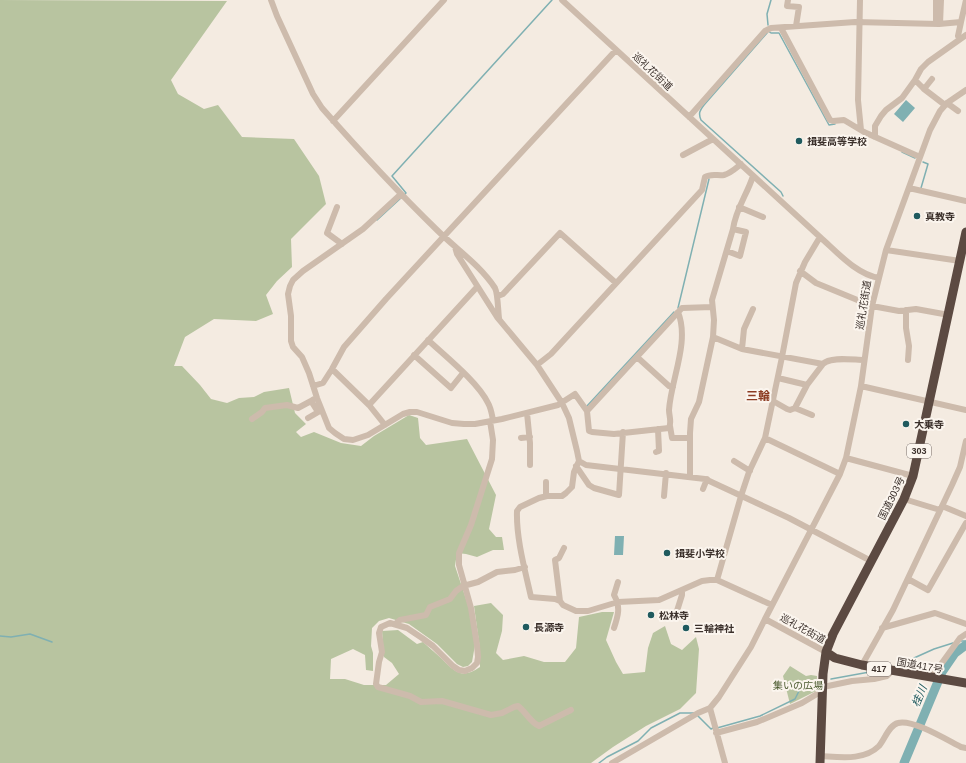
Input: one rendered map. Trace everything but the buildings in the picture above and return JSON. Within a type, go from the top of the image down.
[{"type":"highway","name":"国道303号","points":[[820,760],[826,652],[833,634],[904,499],[913,476],[966,232]]},
{"type":"highway","name":"国道417号","points":[[826,652],[835,658],[862,665],[966,683]]},
{"type":"street","points":[[271,0],[313,94],[322,108],[401,194],[443,237],[468,259],[496,290],[499,318]]},
{"type":"street","points":[[333,121],[444,0]]},
{"type":"street","name":"巡礼花街道","points":[[562,0],[820,237],[859,270],[871,277],[879,278],[872,306],[860,386],[846,458],[840,474],[765,618],[826,652]]},
{"type":"street","points":[[788,0],[787,6],[799,7],[796,26]]},
{"type":"street","points":[[860,0],[858,100],[861,130]]},
{"type":"street","points":[[936,0],[938,24]]},
{"type":"street","points":[[938,24],[941,0]]},
{"type":"street","points":[[958,36],[966,0]]},
{"type":"street","points":[[689,117],[765,31],[771,28],[859,22],[938,24],[963,19]]},
{"type":"street","points":[[781,28],[830,120],[844,120],[875,137],[920,157]]},
{"type":"street","points":[[875,137],[875,126],[886,110],[902,98],[915,80],[921,68],[966,35]]},
{"type":"street","points":[[313,386],[323,383],[344,347],[443,237],[616,50]]},
{"type":"street","points":[[924,89],[932,79]]},
{"type":"street","points":[[915,80],[924,89],[958,111]]},
{"type":"street","points":[[879,278],[886,250],[930,130],[940,111],[946,104],[966,90]]},
{"type":"street","points":[[683,155],[713,139]]},
{"type":"street","points":[[537,365],[551,354],[702,190],[705,177],[708,175],[725,175],[732,172],[741,164]]},
{"type":"street","points":[[690,476],[691,419],[699,402],[713,337],[714,320],[712,300],[727,251],[735,217],[750,188],[753,176]]},
{"type":"street","points":[[909,188],[966,201]]},
{"type":"street","points":[[320,412],[317,398],[302,357],[293,347],[291,341],[292,322],[288,294],[293,280],[303,271],[363,229],[401,194]]},
{"type":"street","points":[[337,207],[326,233],[342,244]]},
{"type":"street","points":[[739,207],[763,217]]},
{"type":"street","points":[[727,251],[740,256],[746,232],[733,229]]},
{"type":"street","points":[[498,296],[503,294],[560,233],[616,283]]},
{"type":"street","points":[[717,580],[741,496],[765,438],[796,283],[800,271],[820,237]]},
{"type":"street","points":[[456,247],[457,254],[477,287],[503,324],[537,365],[562,403],[569,418],[577,464],[589,485],[594,488],[619,495],[623,432]]},
{"type":"street","points":[[886,250],[960,261]]},
{"type":"street","points":[[800,271],[816,283],[872,306],[898,311],[916,309],[948,316]]},
{"type":"street","points":[[369,405],[477,287]]},
{"type":"street","points":[[587,411],[682,308],[712,307]]},
{"type":"street","points":[[742,349],[744,329],[754,309]]},
{"type":"street","points":[[906,310],[906,328],[909,346],[908,360]]},
{"type":"street","points":[[678,312],[682,333],[669,410],[670,426],[672,438],[690,438]]},
{"type":"street","points":[[713,337],[742,349],[823,364]]},
{"type":"street","points":[[428,340],[477,387],[488,402],[492,421],[492,459],[472,526],[459,553],[459,565],[471,608],[478,657],[477,663],[472,668],[465,671],[459,670],[433,646],[407,628],[390,623],[386,624],[381,627],[379,633],[382,652],[376,684],[378,687],[410,696],[421,702],[442,701],[491,715],[502,713],[518,706],[534,724],[539,726],[571,710]]},
{"type":"street","points":[[414,355],[450,388],[463,373]]},
{"type":"street","points":[[637,357],[669,386],[673,387]]},
{"type":"street","points":[[795,408],[807,385],[826,361],[864,360]]},
{"type":"street","points":[[332,369],[369,405],[386,425]]},
{"type":"street","points":[[778,378],[807,385]]},
{"type":"street","points":[[860,386],[966,410]]},
{"type":"street","points":[[311,401],[320,412],[329,428],[344,439],[353,440],[368,435],[403,414],[410,412],[417,412],[452,423],[464,424],[492,421],[558,405],[575,394],[587,411],[589,430],[614,434],[669,428],[670,426]]},
{"type":"street","points":[[252,419],[265,408],[287,406],[298,408],[317,398]]},
{"type":"street","points":[[772,401],[787,409],[790,410],[795,408],[812,415]]},
{"type":"street","points":[[308,418],[320,412]]},
{"type":"street","points":[[527,413],[530,437],[530,465]]},
{"type":"street","points":[[656,452],[659,452],[658,429]]},
{"type":"street","points":[[520,438],[530,437]]},
{"type":"street","points":[[765,438],[840,474]]},
{"type":"street","points":[[862,665],[908,579],[941,508],[960,467],[966,441]]},
{"type":"street","points":[[846,458],[913,476]]},
{"type":"street","points":[[734,461],[750,472]]},
{"type":"street","points":[[577,464],[666,473],[707,479],[789,518],[871,561]]},
{"type":"street","points":[[560,601],[531,596],[517,520],[517,511],[520,507],[546,496],[562,496],[566,493],[572,487],[577,464]]},
{"type":"street","points":[[664,496],[666,473]]},
{"type":"street","points":[[703,489],[707,479]]},
{"type":"street","points":[[546,482],[546,496]]},
{"type":"street","points":[[904,499],[966,516]]},
{"type":"street","points":[[908,579],[928,590],[966,523]]},
{"type":"street","points":[[564,548],[560,558],[555,560],[560,601],[562,605],[576,611],[588,611],[618,602],[659,600],[710,580],[717,580],[772,605]]},
{"type":"street","points":[[395,624],[400,620],[426,615],[430,607],[450,599],[456,591],[482,581],[497,572],[525,567]]},
{"type":"street","points":[[614,628],[618,614],[618,602],[614,595],[618,582]]},
{"type":"street","points":[[676,614],[682,595],[682,590]]},
{"type":"street","points":[[882,628],[935,612],[966,624]]},
{"type":"street","points":[[612,763],[695,714],[710,708],[750,647],[765,618]]},
{"type":"street","points":[[933,678],[935,672],[960,638],[966,634]]},
{"type":"street","points":[[715,730],[757,722],[817,694],[823,687],[887,676],[892,671]]},
{"type":"street","points":[[710,708],[725,763]]},
{"type":"street","points":[[820,760],[852,757],[870,753],[879,745],[894,725],[900,722],[926,729],[961,747],[966,748]]},
{"type":"green space","points":[[0,0],[227,1],[171,80],[178,94],[204,109],[218,105],[242,137],[294,139],[319,176],[326,204],[291,239],[292,267],[277,281],[266,295],[273,314],[256,321],[214,319],[185,337],[174,366],[182,366],[211,399],[227,403],[239,398],[254,397],[264,392],[289,388],[295,413],[306,424],[296,432],[301,437],[314,432],[341,443],[361,446],[374,436],[409,415],[418,418],[420,438],[426,445],[467,439],[496,495],[489,529],[496,537],[502,537],[504,550],[493,550],[477,557],[457,553],[455,566],[469,608],[475,645],[472,662],[468,666],[463,667],[457,664],[437,644],[409,624],[389,618],[379,621],[372,628],[371,646],[373,653],[373,671],[366,670],[365,655],[353,649],[331,659],[330,679],[345,679],[364,685],[386,685],[399,674],[392,663],[384,657],[382,631],[398,630],[417,644],[423,642],[455,671],[460,673],[468,673],[474,671],[480,667],[480,649],[474,606],[491,603],[503,615],[502,631],[496,653],[503,660],[524,656],[544,662],[565,662],[576,648],[579,617],[602,612],[614,612],[606,640],[623,674],[645,672],[648,648],[653,633],[665,626],[671,644],[682,650],[696,637],[699,649],[696,693],[680,709],[646,726],[591,763],[0,763]]},
{"type":"green space","name":"集いの広場","points":[[790,666],[806,676],[817,676],[816,691],[790,704],[783,676]]},
{"type":"water","points":[[906,100],[915,108],[903,122],[894,114]]},
{"type":"water","points":[[615,536],[624,536],[623,555],[614,555]]},
{"type":"waterway","points":[[405,194],[406,193],[392,176],[552,0]]},
{"type":"waterway","points":[[768,25],[767,14],[771,0]]},
{"type":"waterway","points":[[768,31],[771,33],[779,33],[829,125],[835,124]]},
{"type":"waterway","points":[[767,33],[704,105],[700,115],[701,120],[781,192],[783,196]]},
{"type":"waterway","points":[[902,152],[915,158]]},
{"type":"waterway","points":[[921,188],[928,164],[923,162]]},
{"type":"waterway","points":[[678,308],[709,179]]},
{"type":"waterway","points":[[377,220],[402,197]]},
{"type":"waterway","points":[[587,406],[674,312]]},
{"type":"waterway","points":[[0,636],[11,637],[30,634],[52,642]]},
{"type":"waterway","points":[[961,641],[966,641]]},
{"type":"waterway","points":[[894,667],[934,649],[953,643]]},
{"type":"waterway","name":"桂川","points":[[904,763],[942,672],[955,653],[966,645]]},
{"type":"waterway","points":[[831,679],[875,671]]},
{"type":"waterway","points":[[717,728],[760,716],[795,699],[802,685],[811,682],[816,684]]},
{"type":"waterway","points":[[599,763],[607,757],[638,741],[651,728],[680,713],[694,713]]},
{"type":"waterway","points":[[697,715],[711,729],[713,728]]},
{"type":"place","name":"揖斐高等学校","points":[[799,141]]},
{"type":"place","name":"真教寺","points":[[917,216]]},
{"type":"place","name":"大乗寺","points":[[906,424]]},
{"type":"place","name":"揖斐小学校","points":[[667,553]]},
{"type":"place","name":"松林寺","points":[[651,615]]},
{"type":"place","name":"長源寺","points":[[526,627]]},
{"type":"place","name":"三輪神社","points":[[686,628]]},
{"type":"district","name":"三輪","points":[[758,396]]}]
